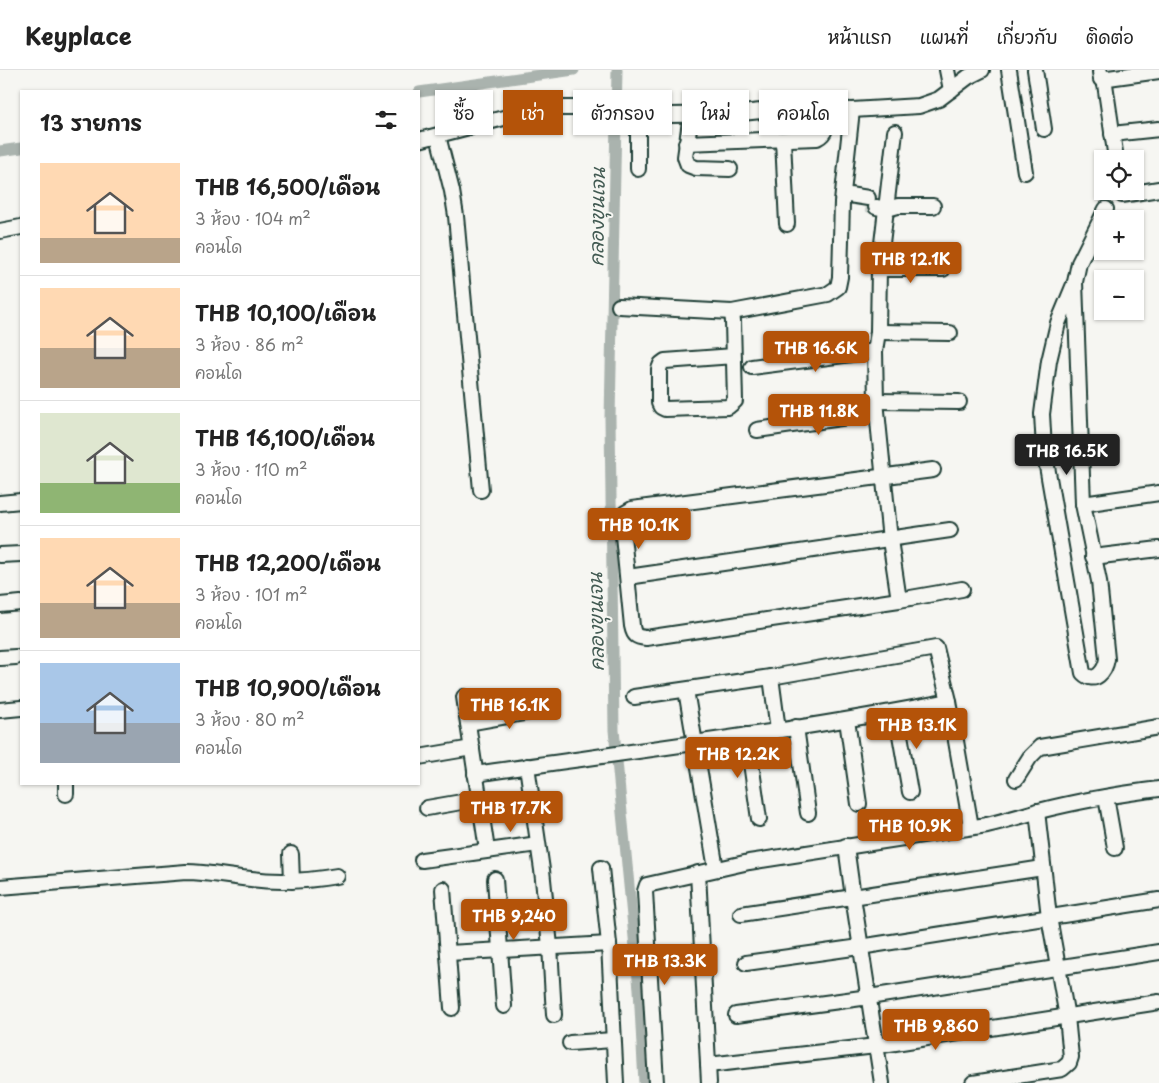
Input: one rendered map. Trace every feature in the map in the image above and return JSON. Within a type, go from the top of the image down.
[{"type":"street","points":[[948,70],[951,90]]},
{"type":"street","points":[[848,110],[919,106],[939,99],[968,77],[982,70]]},
{"type":"street","points":[[1009,70],[1025,172]]},
{"type":"street","points":[[1035,70],[1044,128]]},
{"type":"street","points":[[1115,150],[1105,77],[1159,71]]},
{"type":"street","points":[[420,140],[526,112],[553,108],[573,109]]},
{"type":"street","points":[[618,306],[732,312],[828,294],[838,287],[840,277],[842,198],[852,110]]},
{"type":"street","points":[[1112,134],[1159,128]]},
{"type":"street","points":[[895,132],[880,203],[878,332],[875,351],[876,407],[890,540],[899,600]]},
{"type":"street","points":[[636,135],[638,169]]},
{"type":"street","points":[[687,135],[685,157],[688,165],[696,168],[730,169]]},
{"type":"street","points":[[686,143],[783,140],[817,138],[822,135]]},
{"type":"street","points":[[438,136],[452,191],[456,216],[481,490]]},
{"type":"street","points":[[783,140],[787,224]]},
{"type":"street","points":[[1144,191],[1159,189]]},
{"type":"street","points":[[842,198],[880,203],[933,206]]},
{"type":"street","points":[[1075,282],[1083,504],[1099,581],[1108,659],[1101,675],[1094,678],[1087,677],[1083,673],[1044,449],[1042,414],[1049,361],[1058,323],[1075,282],[1079,263],[1106,209]]},
{"type":"street","points":[[0,231],[20,227]]},
{"type":"street","points":[[879,270],[944,270]]},
{"type":"street","points":[[732,312],[734,356],[735,401],[728,407],[665,409],[661,407],[659,403],[659,369],[665,361],[734,356]]},
{"type":"street","points":[[878,332],[950,333]]},
{"type":"street","points":[[752,367],[875,351]]},
{"type":"street","points":[[757,430],[876,407],[959,402]]},
{"type":"street","points":[[932,470],[632,509],[624,513],[622,525],[634,634],[637,638],[646,638],[962,589]]},
{"type":"street","points":[[1083,504],[1159,493]]},
{"type":"street","points":[[0,503],[20,501]]},
{"type":"street","points":[[628,577],[950,530]]},
{"type":"street","points":[[1094,557],[1159,549]]},
{"type":"street","points":[[0,555],[20,554]]},
{"type":"street","points":[[0,605],[20,603]]},
{"type":"street","points":[[634,697],[772,678],[936,648],[949,701],[971,827]]},
{"type":"street","points":[[0,658],[16,657]]},
{"type":"street","points":[[772,678],[778,730]]},
{"type":"street","points":[[686,690],[716,868]]},
{"type":"street","points":[[464,696],[487,850]]},
{"type":"street","points":[[475,774],[847,720],[949,701]]},
{"type":"street","points":[[0,710],[20,708]]},
{"type":"street","points":[[468,722],[547,709]]},
{"type":"street","points":[[896,712],[910,792]]},
{"type":"street","points":[[847,720],[859,804]]},
{"type":"street","points":[[796,727],[808,813]]},
{"type":"street","points":[[1016,779],[1030,757],[1040,747],[1159,727]]},
{"type":"street","points":[[746,735],[759,819]]},
{"type":"street","points":[[420,757],[472,748]]},
{"type":"street","points":[[527,766],[550,946],[554,1015]]},
{"type":"street","points":[[656,1083],[645,891],[647,885],[716,868],[971,827],[1106,797],[1159,789]]},
{"type":"street","points":[[1106,797],[1115,848]]},
{"type":"street","points":[[427,808],[479,799]]},
{"type":"street","points":[[973,1083],[1062,1069],[1066,1067],[1071,1057],[1043,868],[1037,812]]},
{"type":"street","points":[[422,860],[538,844]]},
{"type":"street","points":[[846,846],[852,897],[882,1083]]},
{"type":"street","points":[[290,854],[292,881]]},
{"type":"street","points":[[601,868],[609,944],[616,1083]]},
{"type":"street","points":[[741,914],[1043,868]]},
{"type":"street","points":[[0,887],[204,872],[250,879],[292,881],[337,876]]},
{"type":"street","points":[[698,873],[709,1083]]},
{"type":"street","points":[[495,879],[504,1006]]},
{"type":"street","points":[[443,889],[452,1008]]},
{"type":"street","points":[[746,962],[860,947],[1159,900]]},
{"type":"street","points":[[448,953],[500,948],[609,944]]},
{"type":"street","points":[[736,1015],[869,997],[1159,952]]},
{"type":"street","points":[[708,1065],[876,1046],[1159,1002]]},
{"type":"street","points":[[570,1043],[613,1040]]},
{"type":"waterway","points":[[420,92],[574,70]]},
{"type":"waterway","name":"คลองขุนเจน","points":[[617,70],[610,418],[614,730],[639,989],[644,1083]]},
{"type":"waterway","points":[[0,151],[20,148]]},
{"type":"tunnel","points":[[866,205],[876,207]]}]
